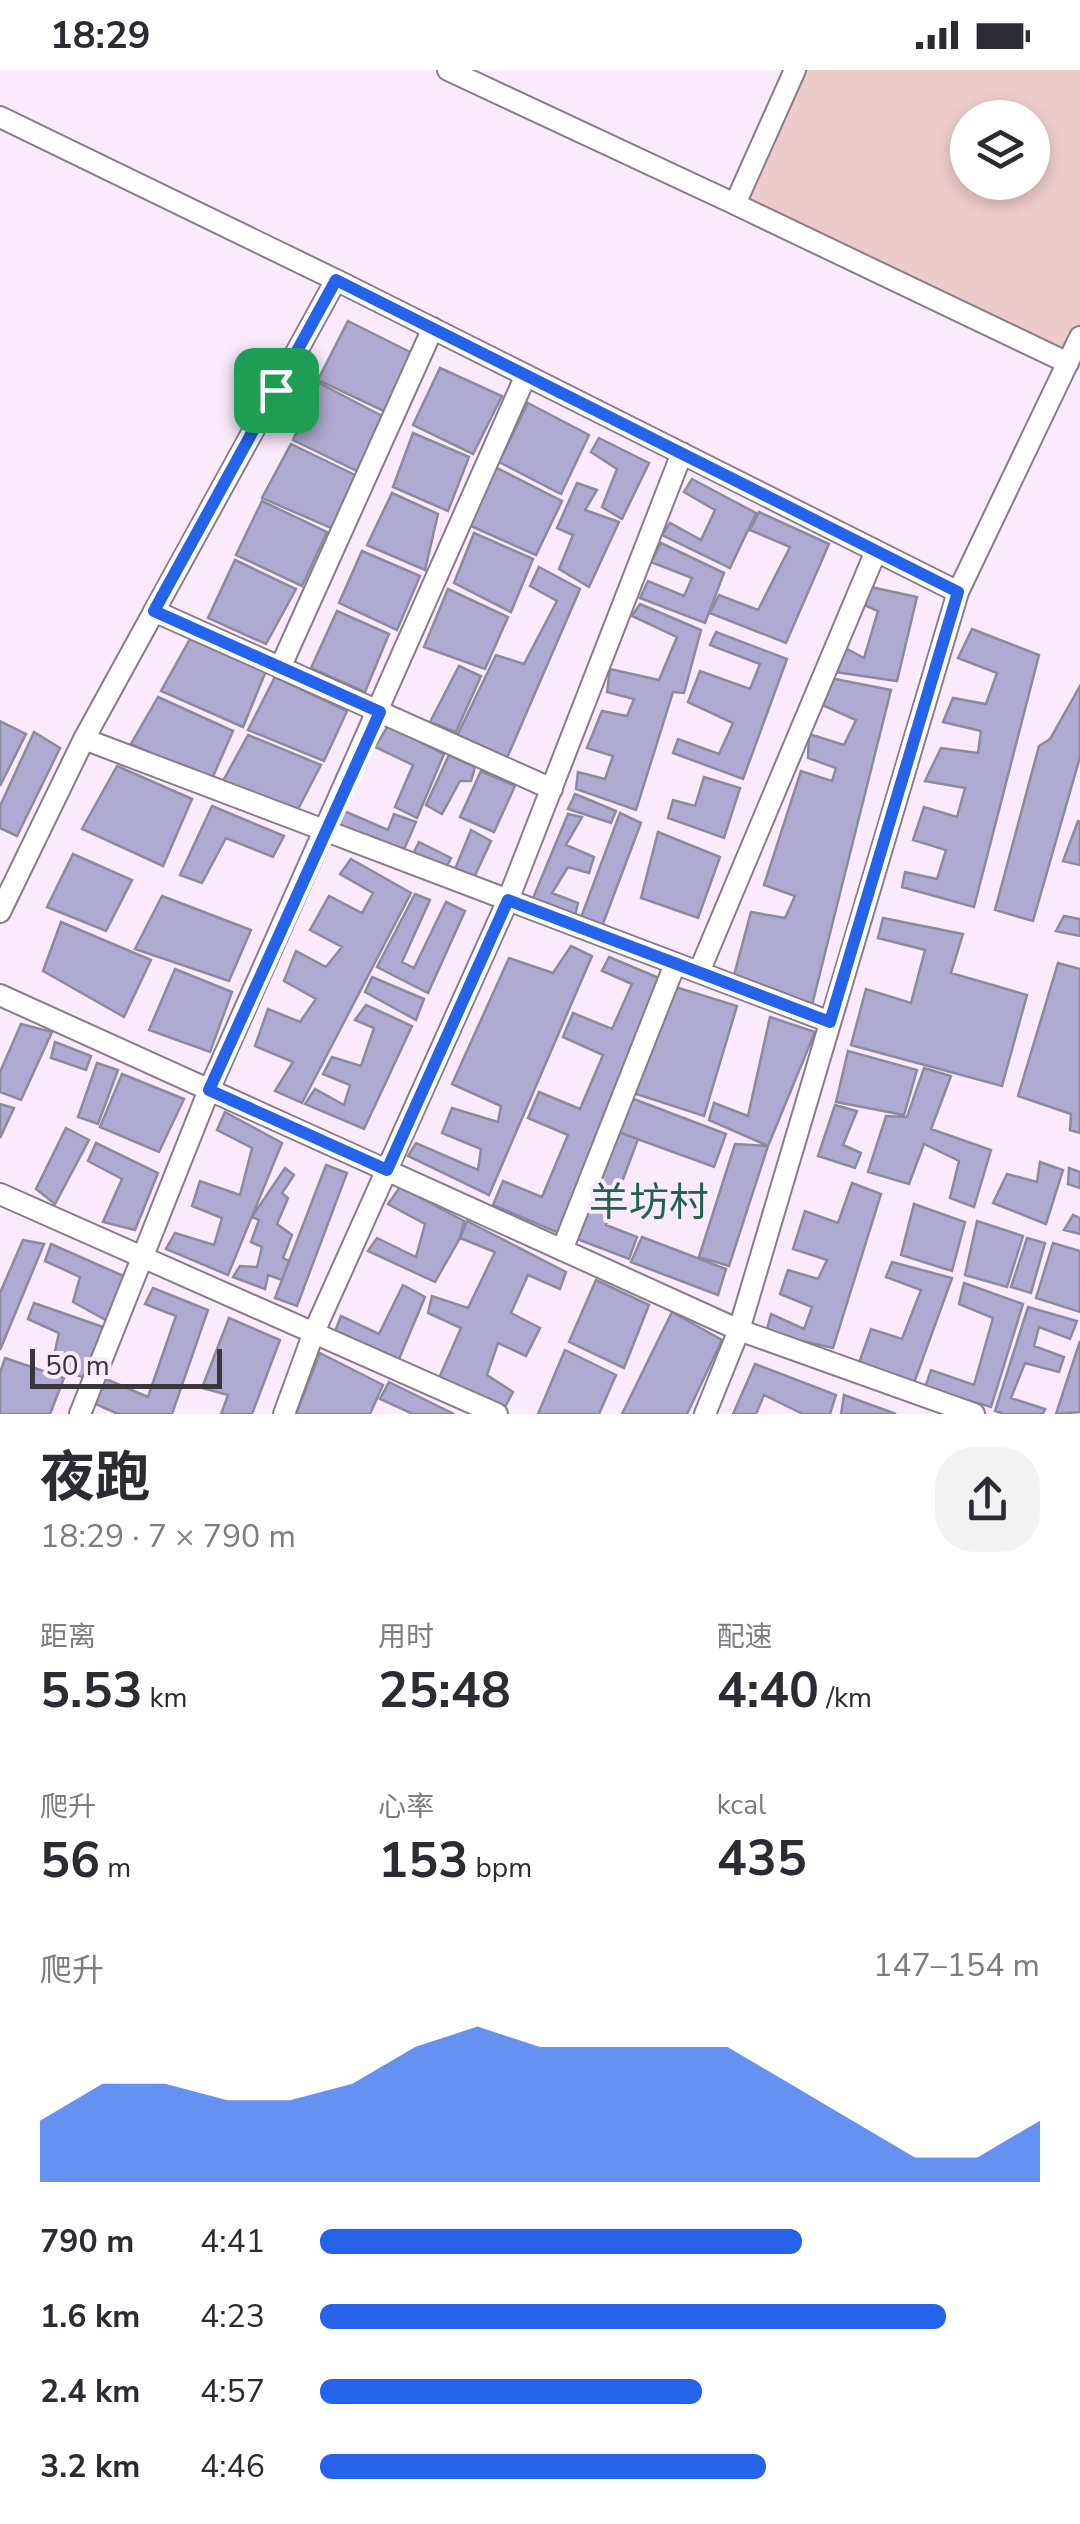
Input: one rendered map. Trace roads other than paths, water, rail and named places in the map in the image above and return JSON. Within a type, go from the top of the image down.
[{"type":"street","points":[[448,70],[1068,363]]},
{"type":"street","points":[[735,204],[794,70]]},
{"type":"street","points":[[0,117],[433,328],[958,592]]},
{"type":"street","points":[[0,912],[84,739],[336,280]]},
{"type":"street","points":[[280,668],[433,328]]},
{"type":"street","points":[[705,1414],[740,1330],[958,592],[1080,337]]},
{"type":"street","points":[[80,1414],[209,1090],[380,712],[526,375]]},
{"type":"street","points":[[284,1414],[314,1332],[508,900],[682,453]]},
{"type":"street","points":[[698,972],[876,551]]},
{"type":"street","points":[[154,611],[552,789]]},
{"type":"street","points":[[84,739],[830,1022]]},
{"type":"street","points":[[562,1250],[675,964]]},
{"type":"street","points":[[0,995],[740,1330],[974,1414]]},
{"type":"street","points":[[0,1194],[497,1414]]},
{"type":"district","name":"羊坊村","points":[[649,1202]]}]
